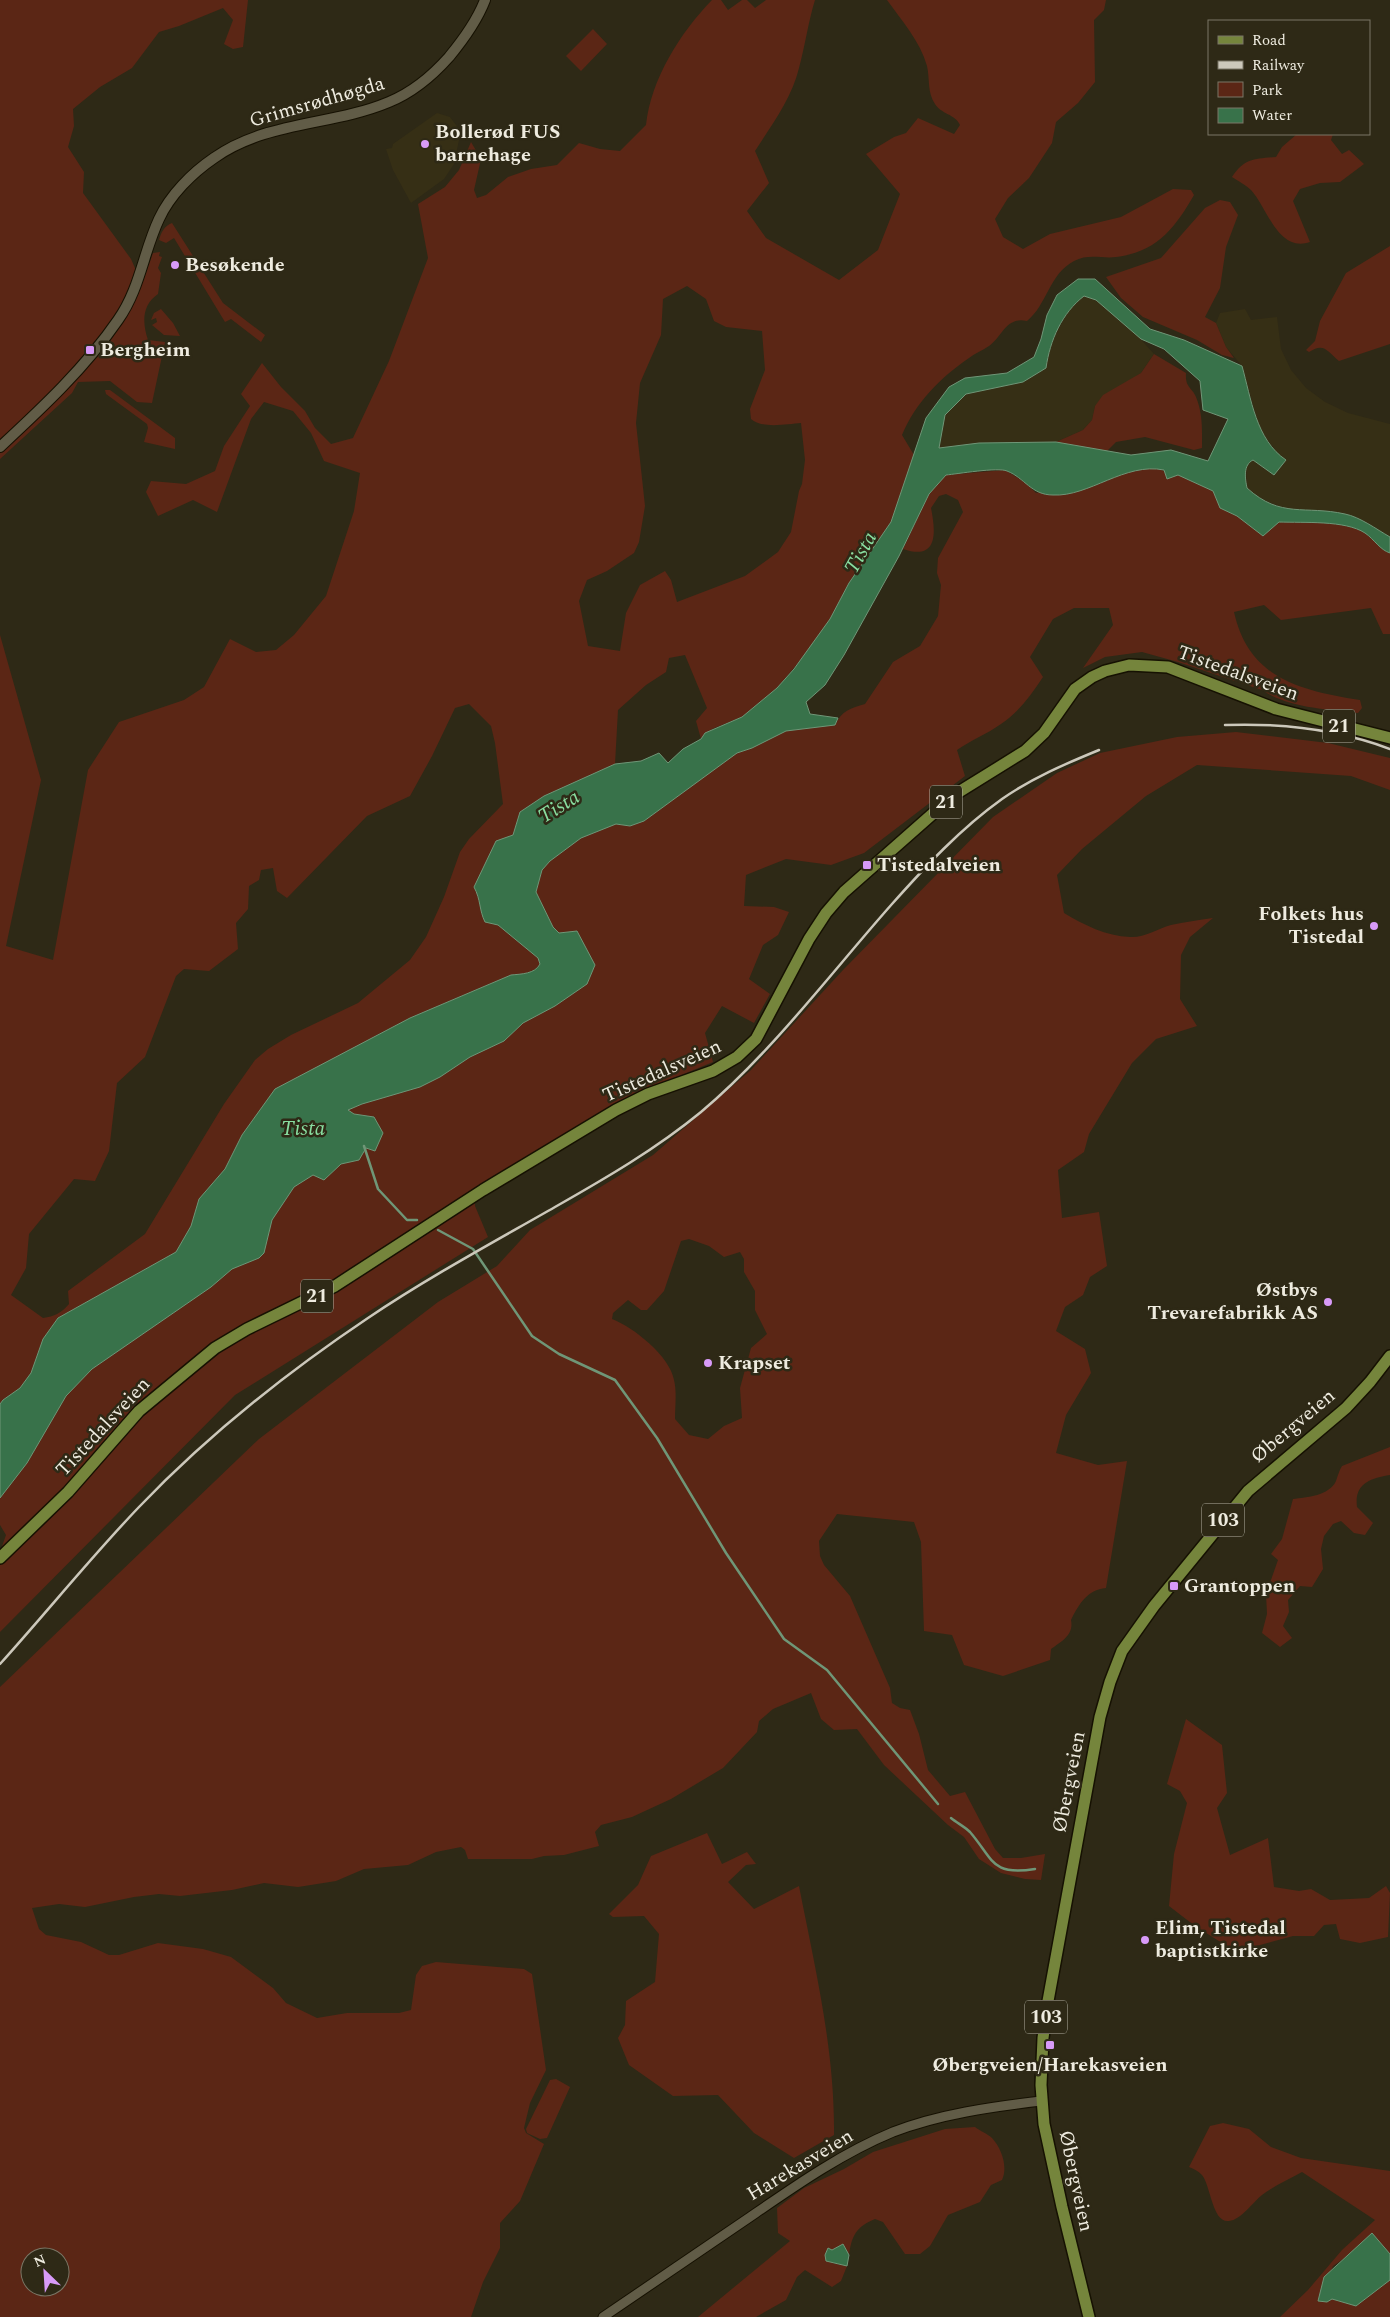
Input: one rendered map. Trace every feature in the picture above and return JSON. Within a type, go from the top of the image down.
[{"type":"main road","name":"Grimsrødhøgda","points":[[0,447],[48,402],[118,320],[139,281],[159,219],[174,195],[196,173],[216,156],[254,136],[376,107],[409,92],[442,64],[461,43],[485,0]]},
{"type":"main road","name":"Tistedalsveien","points":[[0,1558],[68,1492],[139,1411],[215,1348],[247,1329],[335,1286],[483,1190],[616,1110],[648,1094],[713,1071],[737,1057],[756,1039],[809,939],[826,913],[844,892],[954,795],[1025,751],[1044,733],[1075,689],[1092,677],[1105,671],[1129,665],[1168,667],[1276,709],[1390,738]]},
{"type":"main road","name":"Øbergveien","points":[[1089,2317],[1050,2157],[1041,2101],[1043,2038],[1100,1717],[1110,1682],[1122,1651],[1154,1606],[1248,1491],[1346,1408],[1370,1382],[1390,1356]]},
{"type":"street","name":"Harekasveien","points":[[603,2317],[797,2184],[855,2150],[893,2132],[927,2121],[966,2112],[1041,2101]]},
{"type":"shaded area","points":[[437,113],[450,117],[459,129],[459,140],[454,164],[444,179],[411,203],[393,170],[386,149],[392,148],[393,144]]},
{"type":"shaded area","points":[[1084,296],[1096,300],[1126,323],[1154,354],[1141,373],[1095,406],[1092,420],[1083,430],[1056,442],[979,443],[938,448],[945,415],[966,394],[1023,382],[1046,368],[1049,346],[1071,306]]},
{"type":"shaded area","points":[[1245,309],[1251,320],[1277,317],[1281,349],[1291,370],[1306,388],[1325,402],[1348,413],[1390,424],[1390,537],[1348,515],[1332,511],[1289,510],[1259,498],[1247,488],[1246,469],[1248,462],[1253,460],[1274,475],[1278,454],[1260,430],[1242,366],[1226,347],[1216,323],[1220,313]]},
{"type":"green space","points":[[0,0],[248,0],[243,47],[233,49],[224,44],[233,20],[223,8],[159,32],[132,68],[100,87],[73,109],[74,126],[68,147],[84,172],[83,193],[131,259],[142,284],[153,253],[160,252],[159,256],[162,257],[158,268],[161,273],[158,294],[149,303],[144,320],[148,340],[165,342],[152,403],[137,402],[110,381],[78,382],[72,393],[0,459]]},
{"type":"green space","points":[[712,0],[721,0],[728,10],[742,0],[747,0],[755,8],[766,0],[815,0],[796,79],[780,111],[755,151],[769,183],[747,211],[766,238],[839,280],[878,250],[900,194],[866,154],[894,137],[906,133],[918,118],[954,134],[960,125],[955,118],[941,110],[932,99],[927,66],[920,48],[887,0],[1106,0],[1104,10],[1094,20],[1095,82],[1078,103],[1056,122],[1052,143],[1029,178],[1008,198],[995,219],[1003,237],[1023,249],[1050,234],[1121,217],[1173,189],[1191,190],[1194,195],[1172,228],[1154,244],[1143,250],[1116,257],[1085,257],[1074,261],[1066,267],[1053,281],[1039,307],[1027,321],[1020,320],[1009,324],[994,342],[948,374],[922,401],[902,435],[917,460],[891,522],[849,583],[830,619],[809,650],[777,688],[742,717],[712,729],[701,739],[696,721],[707,708],[685,655],[669,658],[666,672],[646,685],[618,710],[615,764],[544,796],[520,812],[513,835],[474,887],[481,899],[482,916],[498,925],[538,958],[540,964],[534,970],[511,975],[410,1018],[377,1035],[242,1135],[225,1169],[199,1199],[191,1226],[176,1252],[58,1318],[43,1339],[31,1373],[20,1388],[0,1404],[0,635],[41,780],[6,946],[53,960],[88,770],[119,722],[184,700],[204,687],[230,639],[256,652],[276,650],[294,635],[326,596],[354,511],[360,473],[324,461],[311,433],[293,411],[264,402],[251,419],[217,512],[193,500],[158,516],[146,492],[151,481],[186,484],[215,471],[224,446],[250,406],[241,394],[262,363],[281,387],[305,411],[315,428],[331,444],[353,438],[389,361],[428,258],[418,204],[445,187],[459,170],[471,142],[481,159],[474,190],[477,198],[486,195],[508,177],[531,169],[557,165],[579,143],[600,149],[620,151],[646,125],[654,91],[661,74],[678,42]],"holes":[[[687,286],[706,299],[714,321],[726,327],[762,331],[765,370],[750,409],[751,419],[768,425],[801,423],[805,460],[802,484],[791,532],[778,552],[745,576],[677,602],[671,580],[665,571],[640,585],[626,613],[620,651],[588,646],[579,601],[587,580],[607,571],[634,553],[639,542],[645,506],[636,423],[640,383],[661,335],[663,299]],[[469,704],[491,726],[503,804],[469,839],[460,852],[444,897],[426,937],[410,960],[358,1003],[291,1035],[268,1049],[255,1060],[224,1104],[145,1234],[68,1291],[69,1304],[63,1310],[43,1318],[11,1295],[26,1268],[29,1234],[74,1179],[95,1181],[109,1151],[117,1083],[145,1057],[176,976],[184,969],[209,971],[238,949],[236,923],[248,909],[249,886],[259,880],[261,870],[273,868],[277,891],[287,898],[367,816],[410,796],[455,708]]]},
{"type":"green space","points":[[593,29],[607,44],[581,71],[566,56]]},
{"type":"green space","points":[[1296,135],[1333,135],[1331,140],[1342,154],[1349,150],[1364,164],[1340,182],[1320,183],[1300,189],[1293,201],[1310,242],[1299,244],[1281,235],[1251,190],[1232,177],[1246,163],[1262,158],[1276,157],[1282,147]]},
{"type":"green space","points":[[1220,200],[1230,202],[1238,215],[1226,247],[1220,288],[1205,317],[1216,323],[1226,347],[1234,358],[1222,355],[1197,340],[1143,317],[1121,298],[1106,277],[1161,258],[1205,208]]},
{"type":"green space","points":[[172,223],[223,303],[265,335],[261,342],[231,319],[225,322],[174,238],[166,243],[159,240],[163,230]]},
{"type":"green space","points":[[1390,246],[1390,344],[1339,361],[1322,348],[1309,352],[1306,350],[1315,341],[1320,321],[1346,273]]},
{"type":"green space","points":[[161,309],[173,323],[180,336],[164,335],[152,325],[157,322],[156,318],[151,320],[154,313]]},
{"type":"green space","points":[[1154,354],[1186,373],[1188,385],[1196,397],[1200,410],[1202,448],[1194,450],[1145,437],[1116,442],[1106,452],[1056,442],[1083,430],[1092,420],[1095,406],[1103,395],[1141,373]]},
{"type":"green space","points":[[105,390],[110,390],[175,438],[175,449],[144,442],[148,428],[147,424],[106,394]]},
{"type":"green space","points":[[1151,467],[1178,475],[1213,491],[1220,508],[1237,516],[1263,536],[1279,522],[1336,524],[1365,533],[1390,553],[1390,634],[1383,634],[1371,608],[1281,620],[1264,605],[1234,612],[1241,635],[1252,653],[1265,667],[1280,677],[1298,685],[1360,700],[1362,708],[1358,713],[1321,709],[1284,701],[1262,690],[1142,652],[1105,657],[1083,668],[1113,625],[1109,608],[1074,608],[1053,619],[1030,657],[1043,677],[1034,690],[1019,709],[996,728],[957,750],[965,776],[864,853],[831,865],[786,859],[746,875],[744,906],[774,907],[789,912],[778,935],[763,945],[749,979],[770,994],[754,1023],[722,1006],[705,1033],[713,1062],[645,1090],[474,1190],[475,1206],[488,1237],[235,1395],[0,1632],[0,1552],[6,1535],[0,1525],[0,1498],[27,1463],[66,1396],[92,1369],[211,1287],[232,1269],[259,1258],[264,1253],[272,1220],[294,1187],[313,1175],[324,1180],[341,1164],[359,1160],[375,1117],[354,1114],[347,1110],[420,1087],[440,1077],[470,1057],[504,1041],[523,1023],[555,1006],[587,984],[585,947],[577,931],[559,933],[553,927],[536,892],[542,870],[550,861],[581,838],[616,824],[630,826],[644,821],[736,753],[752,748],[786,731],[835,725],[840,716],[847,711],[865,704],[893,662],[920,646],[938,616],[941,585],[937,573],[938,558],[963,512],[958,500],[946,494],[939,496],[931,508],[934,535],[929,548],[914,552],[903,549],[929,494],[946,475],[1005,470],[1026,483],[1036,493]]},
{"type":"green space","points":[[1236,732],[1328,743],[1390,758],[1390,790],[1351,776],[1197,765],[1146,796],[1082,849],[1057,875],[1064,913],[1087,926],[1112,935],[1135,937],[1171,925],[1213,918],[1190,937],[1181,955],[1180,999],[1197,1026],[1156,1039],[1132,1063],[1089,1134],[1084,1152],[1058,1170],[1062,1218],[1099,1212],[1107,1266],[1090,1277],[1083,1295],[1065,1307],[1056,1331],[1085,1349],[1091,1373],[1066,1415],[1056,1453],[1098,1465],[1127,1461],[1106,1588],[1099,1589],[1084,1599],[1071,1620],[1069,1634],[1051,1649],[1050,1660],[1003,1676],[964,1665],[952,1635],[924,1631],[921,1542],[914,1522],[837,1514],[819,1541],[820,1556],[824,1565],[850,1596],[890,1688],[892,1703],[900,1708],[910,1710],[919,1734],[928,1770],[950,1796],[965,1792],[995,1849],[1003,1858],[1021,1858],[1045,1854],[1041,1880],[1025,1879],[1001,1873],[979,1859],[964,1837],[948,1825],[884,1765],[857,1729],[834,1730],[821,1719],[811,1693],[773,1709],[759,1721],[757,1732],[723,1768],[671,1799],[632,1817],[601,1825],[595,1832],[599,1846],[564,1855],[532,1859],[468,1859],[465,1850],[461,1847],[436,1852],[408,1865],[364,1869],[336,1881],[298,1887],[264,1883],[232,1890],[180,1896],[159,1894],[134,1897],[85,1907],[59,1904],[32,1908],[39,1929],[46,1935],[81,1942],[109,1955],[119,1955],[158,1943],[203,1949],[231,1957],[273,1988],[286,2003],[317,2018],[347,2013],[399,2013],[411,2010],[416,1975],[422,1966],[436,1962],[524,1969],[532,1974],[546,2070],[530,2103],[524,2128],[526,2133],[544,2144],[520,2201],[500,2223],[500,2248],[483,2282],[471,2317],[0,2317],[0,1687],[259,1439],[438,1302],[497,1266],[530,1230],[653,1155],[751,1070],[843,970],[993,817],[1057,773],[1100,753],[1177,737]],"holes":[[[689,1239],[709,1246],[724,1257],[740,1252],[744,1259],[744,1272],[755,1291],[755,1310],[767,1334],[751,1348],[740,1388],[742,1418],[724,1426],[708,1439],[689,1435],[675,1419],[675,1385],[666,1361],[640,1335],[612,1319],[613,1313],[628,1300],[641,1310],[647,1310],[664,1291],[681,1241]]]},
{"type":"green space","points":[[1390,1447],[1390,1475],[1370,1480],[1358,1493],[1357,1507],[1373,1523],[1365,1535],[1354,1533],[1341,1521],[1333,1524],[1324,1536],[1321,1549],[1323,1569],[1312,1587],[1300,1586],[1288,1600],[1289,1612],[1283,1626],[1292,1638],[1280,1647],[1262,1633],[1267,1614],[1266,1594],[1278,1560],[1271,1554],[1282,1539],[1293,1499],[1323,1493],[1333,1486],[1342,1466]]},
{"type":"green space","points":[[1186,1719],[1222,1745],[1227,1793],[1217,1808],[1230,1855],[1268,1838],[1274,1887],[1299,1891],[1311,1889],[1330,1900],[1369,1898],[1386,1886],[1390,1893],[1388,1937],[1360,1943],[1340,1939],[1336,1924],[1324,1925],[1314,1936],[1293,1936],[1249,1948],[1230,1948],[1195,1926],[1169,1906],[1174,1854],[1187,1803],[1180,1791],[1167,1784]]},
{"type":"green space","points":[[707,1833],[722,1864],[747,1852],[756,1864],[746,1865],[728,1882],[754,1909],[799,1886],[828,2040],[834,2135],[794,2158],[754,2133],[718,2095],[673,2096],[629,2065],[618,2038],[625,2025],[626,2001],[655,1982],[659,1934],[644,1916],[613,1917],[609,1914],[638,1885],[651,1856]]},
{"type":"green space","points":[[556,2079],[570,2087],[547,2138],[540,2139],[527,2133],[526,2129],[550,2080]]},
{"type":"green space","points":[[1223,2123],[1249,2129],[1271,2147],[1301,2158],[1390,2171],[1390,2254],[1372,2233],[1353,2252],[1333,2266],[1318,2301],[1327,2302],[1332,2299],[1356,2306],[1390,2280],[1390,2317],[1280,2317],[1308,2290],[1342,2250],[1375,2220],[1302,2172],[1262,2195],[1238,2218],[1229,2221],[1223,2220],[1215,2210],[1202,2175],[1189,2167],[1210,2126]]},
{"type":"green space","points":[[975,2127],[996,2142],[999,2147],[1004,2164],[1002,2180],[991,2185],[980,2202],[948,2215],[930,2246],[920,2254],[905,2254],[883,2222],[875,2219],[863,2225],[856,2232],[849,2255],[832,2263],[847,2266],[841,2281],[832,2287],[805,2270],[797,2277],[786,2300],[756,2317],[698,2317],[790,2241],[778,2233],[777,2208],[804,2188],[844,2169],[873,2152],[945,2129]]},
{"type":"water","name":"Tista","points":[[1078,279],[1095,279],[1150,329],[1184,340],[1242,366],[1252,405],[1261,430],[1276,452],[1286,460],[1274,475],[1253,460],[1250,462],[1246,468],[1247,488],[1259,498],[1271,504],[1294,509],[1345,514],[1356,518],[1390,537],[1390,553],[1365,533],[1336,524],[1279,522],[1263,536],[1237,516],[1220,508],[1213,491],[1178,475],[1167,479],[1164,470],[1135,471],[1080,491],[1053,495],[1039,492],[1013,474],[1002,470],[946,475],[929,494],[899,556],[844,655],[825,685],[806,702],[810,714],[838,718],[835,725],[786,731],[752,748],[737,753],[644,821],[630,826],[616,824],[581,838],[550,861],[542,870],[536,892],[553,927],[559,933],[577,931],[595,965],[587,984],[555,1006],[523,1023],[504,1041],[470,1057],[440,1077],[420,1087],[348,1110],[354,1114],[374,1117],[383,1133],[375,1151],[366,1148],[359,1160],[341,1164],[324,1180],[313,1175],[294,1187],[272,1220],[264,1253],[259,1258],[232,1269],[211,1287],[92,1369],[66,1396],[27,1463],[0,1498],[0,1404],[20,1388],[31,1373],[43,1339],[58,1318],[176,1252],[191,1226],[199,1199],[225,1169],[242,1135],[275,1089],[410,1018],[511,975],[527,973],[538,967],[540,964],[538,958],[498,925],[485,922],[483,918],[474,887],[496,841],[513,835],[520,812],[544,796],[615,764],[641,761],[659,753],[668,763],[683,749],[701,739],[705,733],[742,717],[777,688],[794,669],[830,619],[849,583],[891,522],[926,418],[949,387],[965,378],[1007,373],[1034,357],[1047,315],[1057,295]],"holes":[[[1084,296],[1096,300],[1141,339],[1164,349],[1200,381],[1203,410],[1228,419],[1208,461],[1171,450],[1131,455],[1056,442],[979,443],[939,448],[945,415],[966,394],[1023,382],[1046,368],[1054,337],[1069,310]]]},
{"type":"water","points":[[1372,2233],[1390,2254],[1390,2280],[1356,2306],[1332,2299],[1327,2302],[1318,2301],[1324,2277]]},
{"type":"water","points":[[843,2244],[849,2255],[847,2266],[826,2261],[825,2255],[828,2248],[832,2250]]},
{"type":"waterway","points":[[364,1146],[378,1189],[407,1220],[417,1220]]},
{"type":"waterway","points":[[438,1230],[473,1249],[532,1336],[559,1354],[615,1380],[657,1438],[726,1553],[784,1639],[827,1670],[938,1804]]},
{"type":"waterway","points":[[951,1818],[966,1828],[995,1864],[1001,1868],[1021,1871],[1035,1869]]},
{"type":"railway","points":[[1225,725],[1267,725],[1309,729],[1350,737],[1390,749]]},
{"type":"railway","points":[[0,1664],[139,1507],[165,1480],[220,1430],[307,1361],[391,1303],[612,1174],[684,1126],[727,1088],[777,1038],[892,904],[958,835],[1013,791],[1049,772],[1099,750]]},
{"type":"place","name":"Bollerød FUS barnehage","points":[[425,144]]},
{"type":"place","name":"Besøkende","points":[[175,265]]},
{"type":"place","name":"Bergheim","points":[[90,350]]},
{"type":"place","name":"Tistedalveien","points":[[867,865]]},
{"type":"place","name":"Folkets hus Tistedal","points":[[1374,926]]},
{"type":"place","name":"Østbys Trevarefabrikk AS","points":[[1328,1302]]},
{"type":"place","name":"Krapset","points":[[708,1363]]},
{"type":"place","name":"Grantoppen","points":[[1174,1586]]},
{"type":"place","name":"Elim, Tistedal baptistkirke","points":[[1145,1940]]},
{"type":"place","name":"Øbergveien/Harekasveien","points":[[1050,2045]]}]
